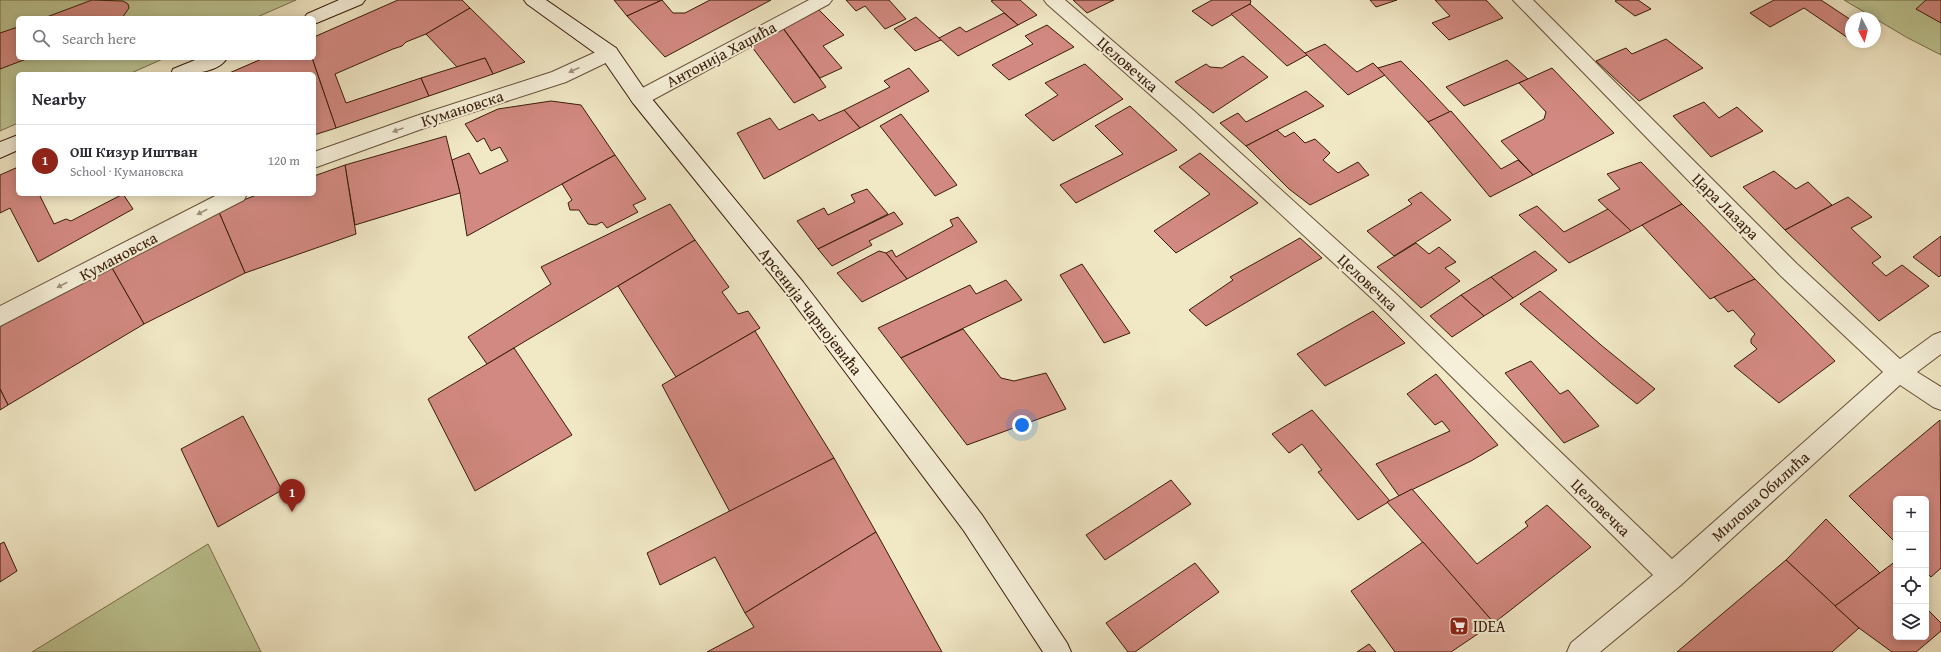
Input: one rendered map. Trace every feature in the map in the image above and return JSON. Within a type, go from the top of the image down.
[{"type":"street","points":[[316,17],[356,0]]},
{"type":"street","name":"Арсенија Чарнојевића","points":[[533,0],[609,53],[640,98],[795,288],[968,517],[1058,652]]},
{"type":"street","name":"Антонија Хаџића","points":[[640,98],[823,0]]},
{"type":"street","name":"Целовечка","points":[[1053,0],[1077,19],[1186,115],[1387,299],[1672,576]]},
{"type":"street","name":"Цара Лазара","points":[[1522,0],[1789,270],[1837,316],[1899,372],[1941,400]]},
{"type":"street","name":"Кумановска","points":[[316,159],[423,121],[559,76],[609,53]]},
{"type":"street","points":[[185,72],[213,60]]},
{"type":"street","points":[[0,150],[16,143]]},
{"type":"street","name":"Кумановска","points":[[0,317],[233,196]]},
{"type":"street","name":"Милоша Обилића","points":[[1580,652],[1672,576],[1899,372],[1941,342]]},
{"type":"green space","points":[[0,0],[296,0],[260,16],[16,16],[16,60],[160,60],[134,72],[16,72],[16,124],[0,131]]},
{"type":"green space","points":[[1844,0],[1941,0],[1941,55],[1881,22],[1881,12],[1864,12]]},
{"type":"green space","points":[[208,544],[261,652],[32,652]]},
{"type":"building","points":[[92,0],[123,1],[128,4],[129,8],[123,16],[49,16]]},
{"type":"building","points":[[398,0],[462,0],[470,8],[426,34],[406,42],[402,46],[335,74],[346,103],[421,78],[429,96],[336,128],[313,60],[316,60],[316,36]]},
{"type":"building","points":[[614,0],[662,0],[627,16]]},
{"type":"building","points":[[662,0],[673,13],[685,13],[710,0],[771,0],[665,57],[627,16]]},
{"type":"building","points":[[846,0],[889,0],[906,19],[885,29],[865,6],[856,11]]},
{"type":"building","points":[[1020,0],[1037,15],[1018,25],[991,1]]},
{"type":"building","points":[[1073,0],[1114,0],[1087,13]]},
{"type":"building","points":[[1212,0],[1251,1],[1250,4],[1212,26],[1192,11]]},
{"type":"building","points":[[1370,0],[1397,0],[1376,7]]},
{"type":"building","points":[[1435,0],[1486,0],[1503,18],[1449,40],[1432,23],[1450,16]]},
{"type":"building","points":[[1638,0],[1651,9],[1635,16],[1615,1]]},
{"type":"building","points":[[1774,0],[1821,0],[1845,16],[1845,36],[1804,8],[1770,27],[1750,13]]},
{"type":"building","points":[[1926,0],[1941,0],[1941,23],[1916,9]]},
{"type":"building","points":[[1250,4],[1307,55],[1287,66],[1231,14]]},
{"type":"building","points":[[470,8],[525,62],[493,74],[485,58],[457,67],[426,34]]},
{"type":"building","points":[[818,9],[844,35],[823,46],[842,68],[820,78],[783,28]]},
{"type":"building","points":[[1004,13],[1018,25],[958,56],[939,38],[960,27],[966,32]]},
{"type":"building","points":[[916,17],[941,40],[915,51],[894,29]]},
{"type":"building","points":[[1047,25],[1074,47],[1009,80],[992,65],[1033,44],[1025,36]]},
{"type":"building","points":[[782,27],[826,87],[794,103],[749,43]]},
{"type":"building","points":[[16,28],[16,60],[24,60],[0,69],[0,33]]},
{"type":"building","points":[[1666,39],[1703,68],[1639,101],[1596,61],[1626,48],[1632,54]]},
{"type":"building","points":[[1325,44],[1357,72],[1373,63],[1385,75],[1348,95],[1305,53]]},
{"type":"building","points":[[1243,56],[1268,77],[1213,113],[1175,82],[1206,64],[1210,67],[1222,68]]},
{"type":"building","points":[[485,58],[493,74],[429,96],[421,78]]},
{"type":"building","points":[[259,60],[313,60],[336,128],[316,134],[316,72],[232,72]]},
{"type":"building","points":[[1507,60],[1528,79],[1464,106],[1446,87]]},
{"type":"building","points":[[1401,61],[1450,112],[1428,122],[1378,68]]},
{"type":"building","points":[[1085,64],[1123,99],[1053,141],[1025,115],[1058,95],[1045,83]]},
{"type":"building","points":[[909,68],[929,91],[860,128],[844,110],[890,87],[884,81]]},
{"type":"building","points":[[1552,68],[1614,133],[1533,175],[1501,141],[1544,119],[1546,112],[1519,83]]},
{"type":"building","points":[[1306,91],[1324,106],[1246,146],[1220,123],[1238,113],[1246,122]]},
{"type":"building","points":[[551,101],[581,105],[615,155],[467,236],[460,193],[452,160],[469,153],[480,174],[508,161],[500,147],[491,151],[484,138],[477,142],[465,124],[498,109]]},
{"type":"building","points":[[1704,102],[1719,118],[1737,107],[1763,131],[1711,157],[1673,116]]},
{"type":"building","points":[[1130,106],[1177,150],[1076,203],[1060,185],[1123,154],[1095,126]]},
{"type":"building","points":[[844,110],[860,128],[764,179],[737,133],[770,118],[779,130],[813,114],[819,121]]},
{"type":"building","points":[[1451,111],[1501,169],[1518,160],[1533,175],[1490,197],[1428,122]]},
{"type":"building","points":[[901,114],[957,185],[935,196],[880,126]]},
{"type":"building","points":[[1277,130],[1285,137],[1294,132],[1305,143],[1315,139],[1330,153],[1323,160],[1338,173],[1358,162],[1369,175],[1310,205],[1289,189],[1246,146]]},
{"type":"building","points":[[446,136],[460,193],[355,225],[345,165]]},
{"type":"building","points":[[1200,153],[1258,203],[1176,253],[1154,231],[1210,194],[1179,167]]},
{"type":"building","points":[[615,155],[646,199],[633,205],[638,212],[607,228],[602,222],[596,225],[588,224],[579,210],[570,210],[568,203],[572,200],[562,184]]},
{"type":"building","points":[[1641,162],[1682,204],[1631,231],[1598,200],[1620,189],[1607,174]]},
{"type":"building","points":[[345,165],[356,234],[245,273],[218,210],[254,196],[316,196],[316,175]]},
{"type":"building","points":[[16,168],[16,196],[40,196],[54,224],[66,219],[71,221],[119,196],[124,196],[133,209],[38,262],[10,208],[0,213],[0,175]]},
{"type":"building","points":[[1774,171],[1796,189],[1808,182],[1832,205],[1785,230],[1743,187]]},
{"type":"building","points":[[867,189],[888,214],[818,249],[797,221],[824,208],[828,215],[855,202],[851,195]]},
{"type":"building","points":[[1421,192],[1451,220],[1394,256],[1367,231],[1412,204],[1408,200]]},
{"type":"building","points":[[1848,197],[1872,217],[1851,228],[1881,257],[1872,263],[1886,276],[1902,265],[1929,286],[1879,321],[1785,230]]},
{"type":"building","points":[[670,204],[695,240],[487,364],[468,337],[551,284],[541,267]]},
{"type":"building","points":[[1682,204],[1755,279],[1710,299],[1642,225]]},
{"type":"building","points":[[1537,206],[1564,232],[1608,209],[1631,231],[1569,263],[1519,215]]},
{"type":"building","points":[[218,210],[245,273],[144,324],[112,268]]},
{"type":"building","points":[[894,212],[903,224],[869,241],[872,245],[832,266],[818,249]]},
{"type":"building","points":[[958,217],[977,242],[907,279],[886,253],[892,250],[896,257],[953,226],[950,220]]},
{"type":"building","points":[[1941,236],[1941,275],[1939,277],[1913,257]]},
{"type":"building","points":[[1300,238],[1322,258],[1206,326],[1189,310],[1233,280],[1230,277]]},
{"type":"building","points":[[695,240],[729,287],[722,292],[738,314],[748,311],[760,328],[676,377],[618,286]]},
{"type":"building","points":[[1416,243],[1429,254],[1439,247],[1456,262],[1445,268],[1460,281],[1421,308],[1377,267]]},
{"type":"building","points":[[879,251],[886,253],[907,279],[862,302],[837,273]]},
{"type":"building","points":[[1535,251],[1557,270],[1513,298],[1491,277]]},
{"type":"building","points":[[1082,264],[1130,333],[1104,343],[1060,275]]},
{"type":"building","points":[[112,268],[144,324],[8,405],[0,389],[0,326]]},
{"type":"building","points":[[1491,277],[1513,298],[1484,316],[1461,295]]},
{"type":"building","points":[[1755,279],[1835,361],[1779,403],[1734,366],[1757,349],[1751,343],[1751,339],[1755,334],[1733,310],[1728,312],[1714,297]]},
{"type":"building","points":[[1006,280],[1022,300],[901,358],[878,328],[970,285],[976,294]]},
{"type":"building","points":[[1540,291],[1601,345],[1655,389],[1637,404],[1611,383],[1520,304]]},
{"type":"building","points":[[1461,295],[1484,316],[1452,337],[1430,316]]},
{"type":"building","points":[[1373,311],[1405,343],[1325,386],[1297,354]]},
{"type":"building","points":[[963,329],[1001,378],[1014,381],[1046,373],[1066,409],[967,445],[901,358]]},
{"type":"building","points":[[755,331],[834,458],[730,512],[662,385]]},
{"type":"building","points":[[514,348],[572,435],[475,491],[428,399]]},
{"type":"building","points":[[1531,361],[1560,394],[1568,390],[1599,426],[1564,443],[1505,373]]},
{"type":"building","points":[[1436,374],[1498,445],[1471,461],[1399,496],[1376,464],[1450,431],[1442,421],[1435,425],[1407,394]]},
{"type":"building","points":[[0,389],[8,405],[0,410]]},
{"type":"building","points":[[1312,410],[1390,501],[1358,520],[1318,472],[1322,470],[1302,444],[1289,453],[1272,434]]},
{"type":"building","points":[[243,416],[282,490],[218,527],[181,449]]},
{"type":"building","points":[[1940,420],[1941,568],[1931,577],[1929,575],[1929,496],[1893,496],[1893,540],[1849,496]]},
{"type":"building","points":[[834,458],[876,532],[745,613],[715,557],[660,585],[647,553]]},
{"type":"building","points":[[1171,480],[1191,504],[1105,560],[1086,535]]},
{"type":"building","points":[[1412,489],[1477,564],[1528,526],[1525,522],[1547,505],[1591,547],[1494,623],[1387,502]]},
{"type":"building","points":[[1826,519],[1880,573],[1835,606],[1786,560]]},
{"type":"building","points":[[876,532],[942,652],[707,652],[754,627],[745,613]]},
{"type":"building","points":[[4,542],[17,571],[0,582],[0,544]]},
{"type":"building","points":[[1423,542],[1494,623],[1451,652],[1395,652],[1351,591]]},
{"type":"building","points":[[1786,560],[1859,628],[1832,652],[1677,652]]},
{"type":"building","points":[[1195,563],[1219,592],[1135,652],[1128,652],[1106,623]]},
{"type":"building","points":[[1893,563],[1893,640],[1929,640],[1929,611],[1941,623],[1941,631],[1916,652],[1892,652],[1859,628],[1835,606]]},
{"type":"building","points":[[1369,644],[1376,652],[1357,652]]},
{"type":"place","name":"ОШ Кизур Иштван","points":[[292,512]]},
{"type":"place","name":"IDEA","points":[[1459,626]]}]
